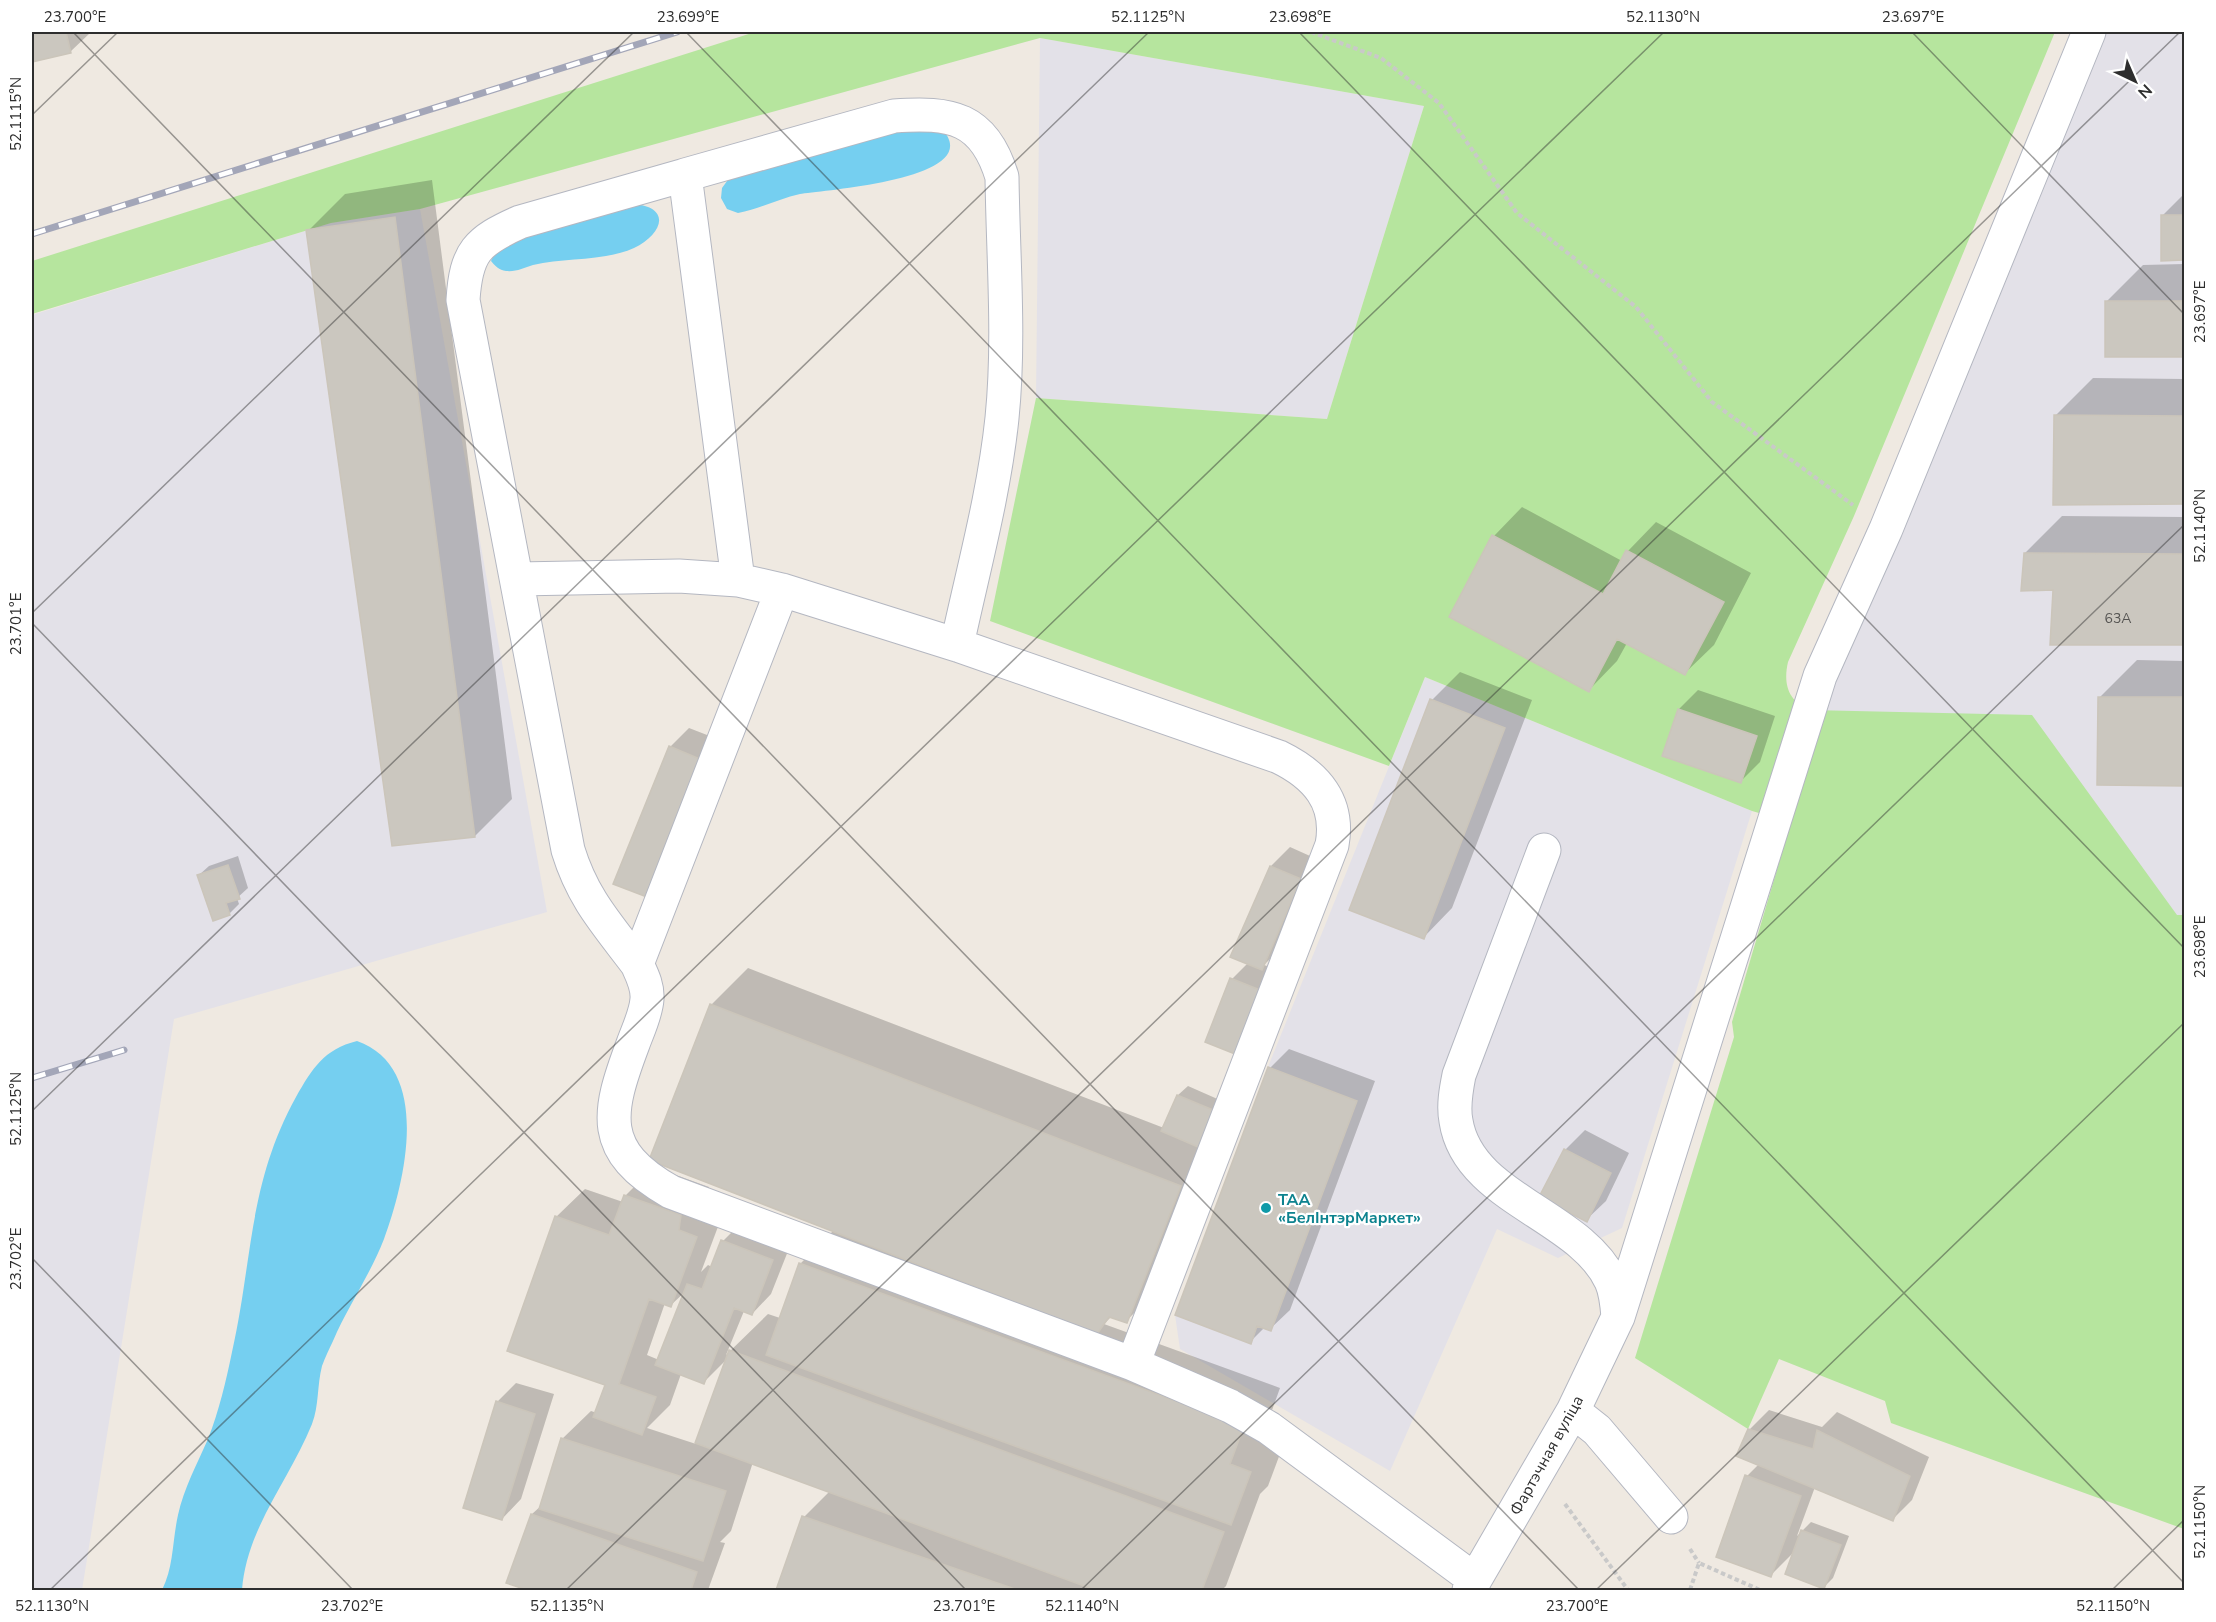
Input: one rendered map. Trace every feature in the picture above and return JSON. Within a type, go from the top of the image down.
[{"type":"street","name":"Фартэчная вуліца","points":[[1472,1585],[1572,1412],[1618,1317],[1820,676],[1886,530],[2089,32]]},
{"type":"street","points":[[957,645],[994,471],[1002,418],[1005,365],[1002,177],[995,152],[976,129],[950,117],[921,114],[894,116],[520,222],[497,232],[476,249],[465,271],[463,300],[568,850],[578,881],[596,909],[638,964],[645,983],[647,999],[617,1087],[613,1111],[616,1137],[630,1162],[650,1180],[682,1196],[1132,1365],[1230,1406],[1269,1428],[1472,1585]]},
{"type":"street","points":[[685,175],[738,580]]},
{"type":"street","points":[[518,579],[679,576],[738,580],[782,590],[957,645],[1279,757],[1300,767],[1317,783],[1331,807],[1335,827],[1332,845],[1132,1365]]},
{"type":"street","points":[[638,964],[782,590]]},
{"type":"street","points":[[1544,850],[1459,1075],[1455,1096],[1456,1122],[1464,1144],[1479,1167],[1499,1185],[1584,1247],[1599,1262],[1610,1279],[1617,1297],[1618,1317]]},
{"type":"street","points":[[1572,1412],[1597,1430],[1671,1517]]},
{"type":"path","points":[[1311,32],[1382,58],[1439,103],[1517,213],[1636,307],[1712,402],[1886,530]]},
{"type":"path","points":[[1537,1474],[1552,1486],[1628,1590]]},
{"type":"path","points":[[1690,1590],[1698,1563],[1760,1590]]},
{"type":"shaded area","points":[[2089,32],[2184,32],[2184,915],[2177,916],[1810,710]]},
{"type":"shaded area","points":[[1040,38],[1424,106],[1327,419],[1036,398]]},
{"type":"shaded area","points":[[420,209],[547,912],[174,1019],[82,1590],[32,1590],[32,315],[331,223]]},
{"type":"shaded area","name":"ТАА «БелІнтэрМаркет»","points":[[1425,677],[1752,811],[1622,1228],[1558,1258],[1497,1229],[1390,1471],[1180,1349],[1175,1315],[1268,1067]]},
{"type":"green space","points":[[755,32],[2055,32],[1854,516],[1788,662],[1786,678],[1792,697],[1810,710],[2032,715],[2177,915],[2184,915],[2184,1529],[1891,1423],[1885,1401],[1779,1359],[1748,1429],[1635,1358],[1734,1037],[1732,1022],[1791,822],[1752,811],[1425,677],[1389,766],[990,621],[1036,398],[1327,419],[1424,106],[1040,38],[420,209],[331,223],[32,314],[32,261]]},
{"type":"water","points":[[940,127],[950,145],[944,159],[925,170],[898,179],[800,194],[738,213],[727,209],[721,198],[722,188],[730,177],[880,128]]},
{"type":"water","points":[[633,204],[654,210],[659,222],[651,236],[634,248],[610,255],[545,263],[513,271],[501,270],[491,261],[498,246]]},
{"type":"water","points":[[357,1041],[381,1055],[396,1075],[404,1100],[407,1129],[405,1158],[384,1239],[324,1360],[312,1424],[260,1525],[246,1567],[242,1590],[162,1590],[171,1563],[181,1505],[208,1439],[225,1385],[239,1318],[260,1191],[280,1129],[296,1097],[320,1062],[336,1049]]},
{"type":"building","points":[[32,32],[66,32],[71,53],[32,62]]},
{"type":"building","points":[[2161,215],[2184,215],[2184,260],[2161,261]]},
{"type":"building","points":[[395,217],[475,837],[392,846],[306,230]]},
{"type":"building","points":[[2105,301],[2184,301],[2184,357],[2105,357]]},
{"type":"building","points":[[2054,415],[2184,416],[2184,504],[2053,505]]},
{"type":"building","points":[[1492,535],[1603,594],[1626,550],[1724,602],[1685,675],[1617,639],[1589,692],[1449,617]]},
{"type":"building","points":[[2024,553],[2184,554],[2184,645],[2050,645],[2053,590],[2021,591]]},
{"type":"building","points":[[2098,697],[2184,697],[2184,786],[2097,785]]},
{"type":"building","points":[[1430,699],[1505,728],[1424,939],[1349,910]]},
{"type":"building","points":[[1678,709],[1757,736],[1741,783],[1662,756]]},
{"type":"building","points":[[669,746],[702,760],[647,897],[613,884]]},
{"type":"building","points":[[228,865],[240,899],[226,903],[230,915],[213,921],[197,875]]},
{"type":"building","points":[[1270,866],[1301,879],[1262,970],[1230,957]]},
{"type":"building","points":[[1230,978],[1260,990],[1235,1054],[1205,1042]]},
{"type":"building","points":[[710,1004],[1181,1186],[1127,1323],[1109,1317],[1097,1334],[649,1160]]},
{"type":"building","name":"ТАА «БелІнтэрМаркет»","points":[[1268,1067],[1357,1101],[1271,1331],[1257,1326],[1251,1344],[1175,1315]]},
{"type":"building","points":[[1177,1095],[1213,1110],[1198,1147],[1161,1131]]},
{"type":"building","points":[[1564,1149],[1611,1173],[1587,1222],[1539,1197]]},
{"type":"building","points":[[624,1195],[681,1215],[679,1230],[697,1237],[671,1307],[649,1299],[619,1384],[656,1397],[642,1435],[593,1417],[605,1385],[507,1351],[555,1216],[609,1235]]},
{"type":"building","points":[[721,1240],[773,1260],[752,1315],[734,1308],[704,1384],[655,1365],[687,1284],[702,1289]]},
{"type":"building","points":[[799,1263],[1244,1426],[1230,1464],[1251,1472],[1231,1525],[766,1355]]},
{"type":"building","points":[[729,1350],[1224,1532],[1202,1590],[1095,1590],[695,1443]]},
{"type":"building","points":[[496,1401],[535,1414],[502,1520],[463,1508]]},
{"type":"building","points":[[1748,1429],[1813,1449],[1817,1430],[1910,1476],[1893,1521],[1736,1456]]},
{"type":"building","points":[[561,1438],[726,1491],[703,1561],[539,1509]]},
{"type":"building","points":[[1745,1475],[1801,1496],[1771,1577],[1716,1557]]},
{"type":"building","points":[[531,1514],[697,1572],[691,1590],[527,1590],[506,1583]]},
{"type":"building","points":[[802,1516],[1018,1590],[776,1590]]},
{"type":"building","points":[[1801,1530],[1841,1545],[1824,1589],[1785,1574]]},
{"type":"railway","points":[[32,234],[677,32]]},
{"type":"railway","points":[[32,1078],[124,1050]]},
{"type":"place","name":"ТАА «БелІнтэрМаркет»","points":[[1266,1208]]}]
